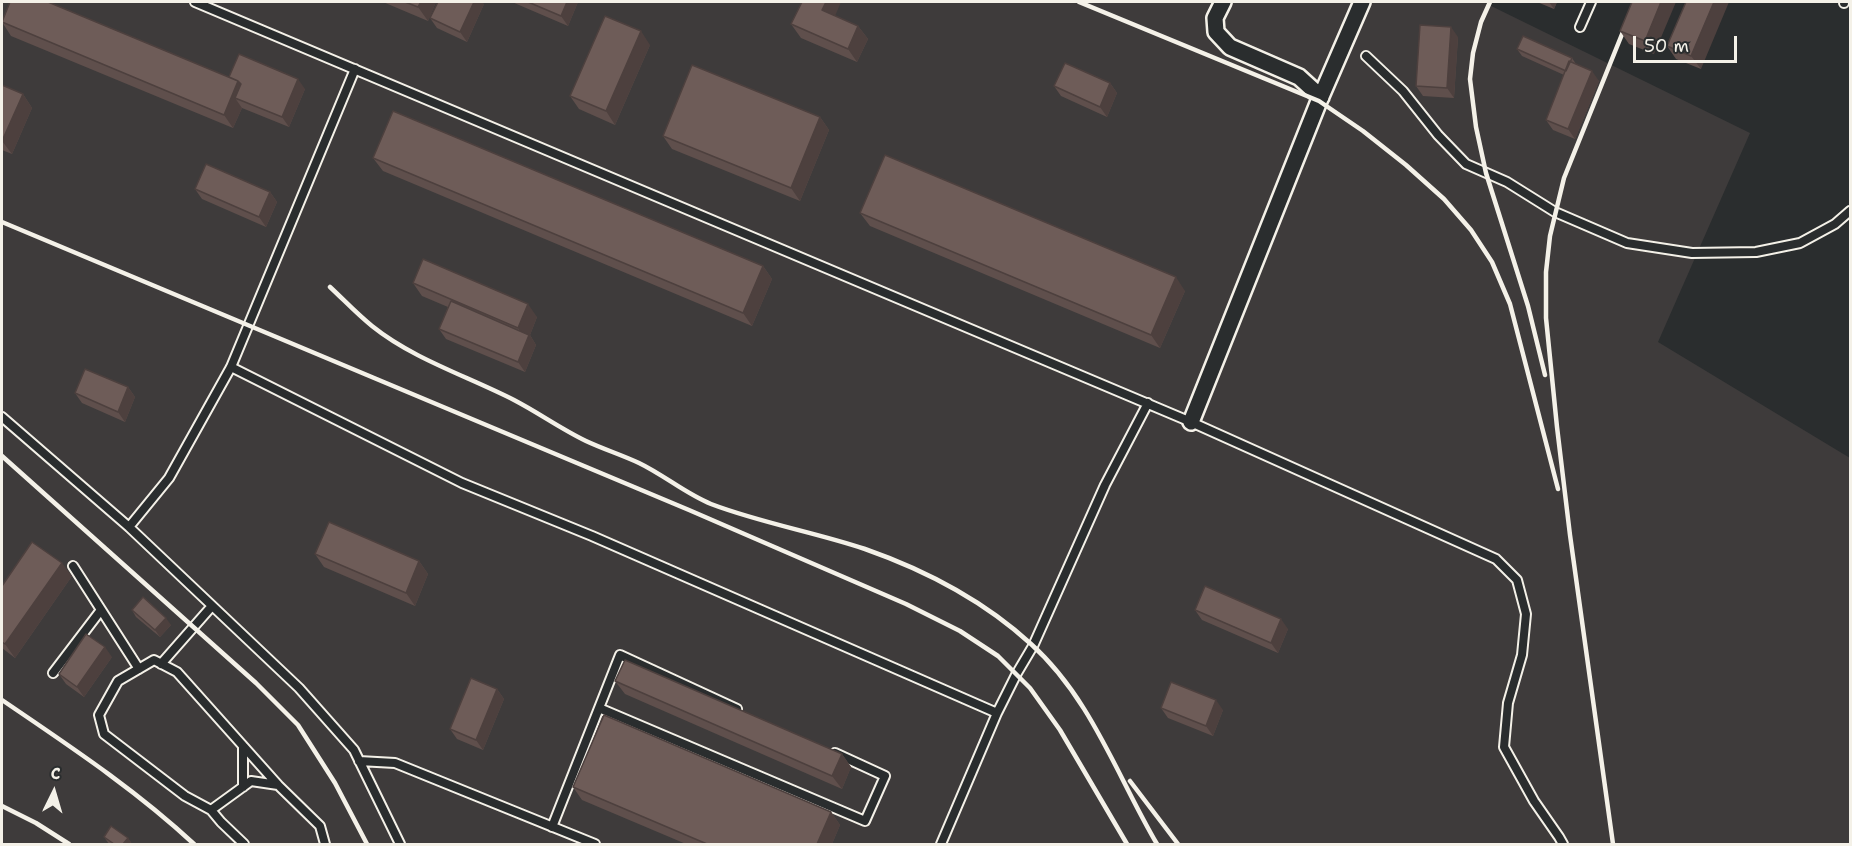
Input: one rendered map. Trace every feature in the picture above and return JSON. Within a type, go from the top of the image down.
[{"type":"street","points":[[1223,2],[1215,18],[1216,32],[1230,47],[1299,77],[1321,97]]},
{"type":"street","points":[[1191,422],[1321,97],[1362,2]]},
{"type":"lane","points":[[195,2],[1148,403],[1496,559],[1517,580],[1526,614],[1522,655],[1508,703],[1504,747],[1563,844]]},
{"type":"lane","points":[[1580,27],[1591,2]]},
{"type":"lane","points":[[1366,56],[1403,91],[1438,135],[1466,164],[1507,182],[1555,212],[1627,243],[1692,254],[1756,252],[1800,243],[1834,224],[1851,210]]},
{"type":"lane","points":[[129,527],[169,478],[231,367],[355,69]]},
{"type":"lane","points":[[231,367],[462,483],[592,536],[997,713]]},
{"type":"lane","points":[[941,844],[997,713],[1033,646],[1105,485],[1148,403]]},
{"type":"lane","points":[[2,417],[129,527],[299,688],[354,750],[400,844]]},
{"type":"lane","points":[[73,566],[139,669]]},
{"type":"lane","points":[[161,664],[212,606]]},
{"type":"lane","points":[[53,673],[101,610]]},
{"type":"lane","points":[[552,827],[620,656],[747,713]]},
{"type":"lane","points":[[244,844],[211,810],[185,796],[104,734],[99,715],[118,681],[154,660],[177,672],[278,785],[321,826],[325,844]]},
{"type":"lane","points":[[599,708],[865,821],[885,776],[822,747]]},
{"type":"lane","points":[[243,746],[243,787]]},
{"type":"lane","points":[[359,761],[395,763],[595,844]]},
{"type":"lane","points":[[211,810],[251,782],[278,785]]},
{"type":"shaded area","points":[[2,2],[1483,2],[1750,133],[1658,342],[1850,458],[1850,844],[2,844]]},
{"type":"building","points":[[10,2],[48,2],[238,81],[224,115],[2,22]]},
{"type":"building","points":[[405,2],[421,2],[418,7]]},
{"type":"building","points":[[438,2],[474,2],[460,32],[430,18]]},
{"type":"building","points":[[528,2],[567,2],[561,16]]},
{"type":"building","points":[[802,2],[826,2],[822,10],[858,26],[848,49],[791,24]]},
{"type":"building","points":[[1632,2],[1661,2],[1645,41],[1620,31]]},
{"type":"building","points":[[1686,2],[1714,2],[1691,56],[1667,46]]},
{"type":"building","points":[[605,16],[641,31],[606,111],[570,96]]},
{"type":"building","points":[[1420,25],[1451,27],[1447,88],[1416,86]]},
{"type":"building","points":[[1523,36],[1572,58],[1566,71],[1517,49]]},
{"type":"building","points":[[239,54],[298,79],[282,117],[235,98],[241,84],[229,77]]},
{"type":"building","points":[[1569,61],[1592,71],[1568,129],[1546,120]]},
{"type":"building","points":[[1065,63],[1110,83],[1100,107],[1054,86]]},
{"type":"building","points":[[692,65],[820,117],[791,188],[663,136]]},
{"type":"building","points":[[2,85],[23,94],[2,141]]},
{"type":"building","points":[[393,111],[763,266],[743,313],[373,158]]},
{"type":"building","points":[[885,155],[1176,277],[1151,335],[860,213]]},
{"type":"building","points":[[206,164],[270,192],[259,217],[195,189]]},
{"type":"building","points":[[423,259],[528,304],[518,328],[413,283]]},
{"type":"building","points":[[451,301],[529,335],[518,362],[439,329]]},
{"type":"building","points":[[85,369],[128,387],[118,412],[75,393]]},
{"type":"building","points":[[329,522],[419,561],[406,593],[315,554]]},
{"type":"building","points":[[32,542],[62,563],[5,644],[2,642],[2,586]]},
{"type":"building","points":[[1205,586],[1281,619],[1271,643],[1195,610]]},
{"type":"building","points":[[143,597],[166,618],[155,630],[132,610]]},
{"type":"building","points":[[86,634],[105,647],[77,687],[59,674]]},
{"type":"building","points":[[625,660],[842,754],[832,776],[615,681]]},
{"type":"building","points":[[471,678],[497,689],[476,740],[450,729]]},
{"type":"building","points":[[1171,682],[1216,700],[1206,726],[1161,708]]},
{"type":"building","points":[[604,715],[831,812],[817,844],[707,844],[573,787]]},
{"type":"building","points":[[111,826],[128,838],[123,844],[114,844],[104,837]]},
{"type":"railway","points":[[1079,2],[1319,101],[1363,131],[1444,199],[1471,230],[1492,262],[1510,304],[1558,489]]},
{"type":"railway","points":[[1490,2],[1481,22],[1473,53],[1470,79],[1476,127],[1486,173],[1528,306],[1545,375]]},
{"type":"railway","points":[[1613,844],[1557,427],[1546,318],[1546,272],[1550,236],[1564,178],[1635,2]]},
{"type":"railway","points":[[2,222],[689,510],[906,604],[960,631],[998,656],[1030,688],[1060,730],[1127,844]]},
{"type":"railway","points":[[330,287],[372,326],[405,348],[514,400],[586,441],[639,463],[702,500],[749,517],[846,543],[887,557],[953,588],[994,614],[1031,644],[1070,688],[1102,739],[1157,844]]},
{"type":"railway","points":[[2,456],[256,683],[298,725],[335,783],[367,844]]},
{"type":"railway","points":[[2,700],[125,786],[194,844]]},
{"type":"railway","points":[[1130,781],[1178,844]]},
{"type":"railway","points":[[2,806],[36,823],[69,844]]}]
